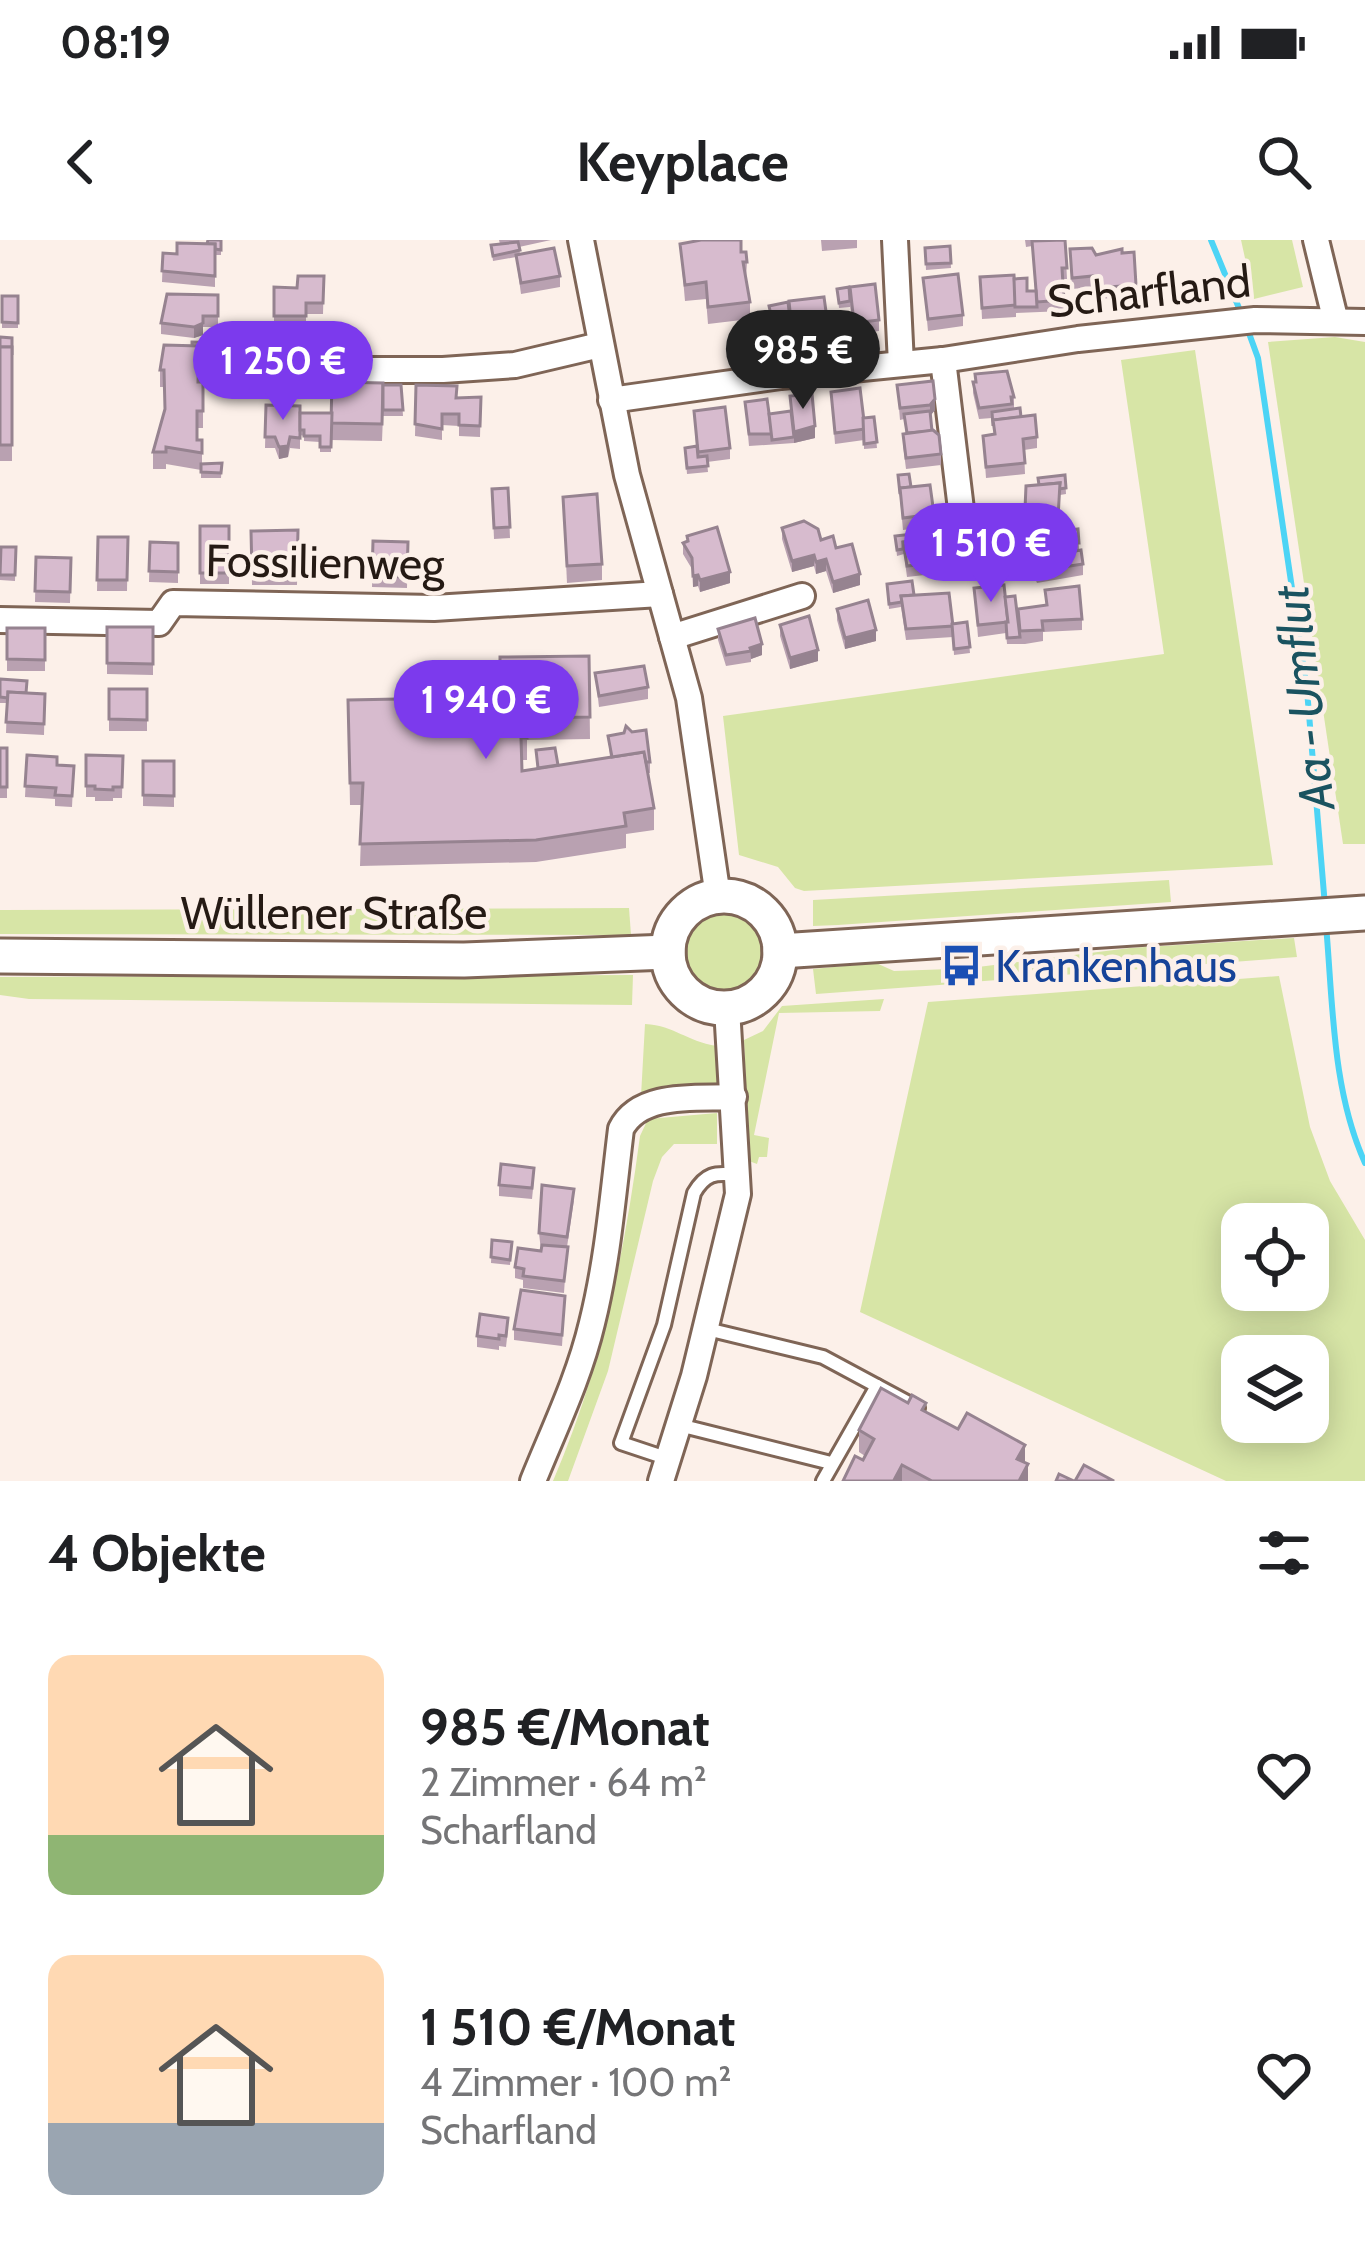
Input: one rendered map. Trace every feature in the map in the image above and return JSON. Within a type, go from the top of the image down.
[{"type":"main road","points":[[718,897],[740,898],[755,905],[777,934],[780,951],[778,968],[759,996],[727,1008],[693,999],[680,988],[668,952],[677,921],[689,908],[718,897]]},
{"type":"main road","points":[[780,951],[1336,915]]},
{"type":"main road","name":"Wüllener Straße","points":[[0,956],[464,960],[668,952]]},
{"type":"street","points":[[581,240],[627,475],[689,698],[718,897]]},
{"type":"street","points":[[895,240],[901,364]]},
{"type":"street","points":[[1316,240],[1335,318]]},
{"type":"street","name":"Scharfland","points":[[611,400],[1242,321],[1335,318],[1365,322]]},
{"type":"street","points":[[244,370],[491,367],[600,345]]},
{"type":"street","points":[[943,360],[967,559]]},
{"type":"street","name":"Fossilienweg","points":[[0,620],[159,623],[173,603],[434,608],[660,594]]},
{"type":"street","points":[[672,638],[802,596]]},
{"type":"street","points":[[665,1470],[707,1329],[739,1194],[727,1008]]},
{"type":"street","points":[[532,1481],[592,1323],[606,1254],[621,1129],[637,1109],[734,1097]]},
{"type":"lane","points":[[665,1470],[621,1443],[664,1325],[694,1193],[707,1176],[736,1175]]},
{"type":"lane","points":[[707,1329],[823,1357],[918,1408]]},
{"type":"lane","points":[[823,1481],[877,1386]]},
{"type":"lane","points":[[679,1424],[832,1463]]},
{"type":"green space","points":[[1241,240],[1292,240],[1303,287],[1254,299]]},
{"type":"green space","points":[[1335,337],[1365,342],[1365,844],[1343,844],[1268,342]]},
{"type":"green space","points":[[1195,350],[1273,865],[804,891],[795,888],[778,867],[739,855],[723,716],[1164,654],[1121,360]]},
{"type":"green space","points":[[1169,880],[1171,902],[813,926],[813,900]]},
{"type":"green space","points":[[629,908],[631,935],[0,934],[0,910]]},
{"type":"green space","points":[[723,911],[752,924],[765,953],[752,982],[723,995],[694,982],[681,953],[694,924]]},
{"type":"green space","points":[[1294,938],[1297,957],[971,982],[970,968],[1130,948]]},
{"type":"green space","points":[[876,963],[894,971],[951,969],[953,984],[816,994],[813,969]]},
{"type":"green space","points":[[633,975],[632,1005],[0,995],[0,977]]},
{"type":"green space","points":[[1279,976],[1310,1127],[1330,1181],[1365,1240],[1365,1481],[1226,1481],[860,1312],[928,1002]]},
{"type":"green space","points":[[884,999],[880,1011],[779,1013],[754,1135],[769,1138],[767,1157],[759,1157],[757,1164],[749,1161],[744,1040],[763,1031],[782,1006]]},
{"type":"green space","points":[[645,1024],[717,1046],[718,1088],[641,1096]]},
{"type":"green space","points":[[717,1113],[717,1144],[674,1144],[662,1157],[608,1371],[568,1481],[553,1481],[585,1397],[608,1312],[640,1136],[648,1119]]},
{"type":"building","points":[[741,240],[750,302],[708,307],[706,282],[685,285],[680,244]]},
{"type":"building","points":[[1065,240],[1064,300],[1037,302],[1032,241]]},
{"type":"building","points":[[518,242],[520,250],[493,256],[491,245]]},
{"type":"building","points":[[177,243],[215,244],[215,276],[162,271],[163,253],[177,254]]},
{"type":"building","points":[[950,246],[951,263],[926,264],[925,248]]},
{"type":"building","points":[[554,248],[560,276],[521,283],[516,255]]},
{"type":"building","points":[[1092,248],[1096,255],[1122,249],[1122,253],[1134,252],[1136,285],[1094,288],[1093,276],[1072,278],[1070,249]]},
{"type":"building","points":[[958,274],[963,315],[928,319],[923,278]]},
{"type":"building","points":[[1014,275],[1016,305],[982,308],[980,277]]},
{"type":"building","points":[[298,276],[324,276],[323,303],[306,303],[306,316],[274,316],[274,287],[297,288]]},
{"type":"building","points":[[1027,278],[1027,291],[1036,291],[1037,307],[1015,307],[1014,279]]},
{"type":"building","points":[[875,284],[879,320],[854,323],[850,287]]},
{"type":"building","points":[[849,287],[850,301],[839,303],[837,289]]},
{"type":"building","points":[[167,294],[218,295],[218,316],[203,316],[203,323],[194,327],[161,323]]},
{"type":"building","points":[[2,296],[18,296],[18,323],[2,322]]},
{"type":"building","points":[[824,297],[828,326],[805,334],[804,329],[796,330],[789,301]]},
{"type":"building","points":[[788,302],[791,327],[774,328],[769,306]]},
{"type":"building","points":[[0,337],[12,338],[12,347],[0,347]]},
{"type":"building","points":[[192,342],[220,343],[220,353],[199,352]]},
{"type":"building","points":[[164,345],[199,346],[203,411],[197,411],[197,440],[202,440],[202,453],[166,447],[166,452],[153,452],[165,409],[164,370],[160,370]]},
{"type":"building","points":[[0,347],[12,347],[12,445],[0,445]]},
{"type":"building","points":[[1007,371],[1012,404],[979,408],[975,374]]},
{"type":"building","points":[[933,381],[935,399],[930,405],[900,408],[897,385]]},
{"type":"building","points":[[332,382],[383,383],[382,424],[331,423]]},
{"type":"building","points":[[383,385],[401,385],[403,410],[383,410]]},
{"type":"building","points":[[416,385],[457,386],[456,398],[481,397],[480,426],[459,425],[459,414],[442,414],[442,429],[415,424]]},
{"type":"building","points":[[860,388],[865,429],[835,433],[831,392]]},
{"type":"building","points":[[812,394],[815,426],[794,432],[790,396]]},
{"type":"building","points":[[767,399],[772,434],[749,434],[745,402]]},
{"type":"building","points":[[266,405],[300,406],[300,438],[290,437],[288,446],[279,447],[275,437],[265,437]]},
{"type":"building","points":[[725,407],[730,448],[698,452],[694,411]]},
{"type":"building","points":[[1020,408],[1021,417],[993,420],[993,426],[992,412]]},
{"type":"building","points":[[791,411],[794,437],[772,440],[769,414]]},
{"type":"building","points":[[930,411],[932,431],[907,433],[904,414]]},
{"type":"building","points":[[300,413],[332,413],[331,447],[320,447],[320,436],[304,436]]},
{"type":"building","points":[[1035,415],[1037,437],[1023,439],[1025,463],[986,467],[983,436],[995,434],[993,420]]},
{"type":"building","points":[[874,417],[877,442],[864,444],[863,418]]},
{"type":"building","points":[[933,430],[939,435],[941,454],[906,458],[903,434]]},
{"type":"building","points":[[697,446],[698,457],[707,456],[708,466],[687,468],[685,448]]},
{"type":"building","points":[[222,463],[221,473],[201,472],[201,464]]},
{"type":"building","points":[[909,474],[911,487],[900,488],[900,494],[898,475]]},
{"type":"building","points":[[1065,475],[1066,488],[1059,489],[1060,483],[1039,485],[1038,478]]},
{"type":"building","points":[[1060,483],[1058,518],[1029,520],[1026,486]]},
{"type":"building","points":[[930,485],[934,514],[903,518],[900,488]]},
{"type":"building","points":[[508,488],[510,527],[494,528],[492,489]]},
{"type":"building","points":[[597,494],[602,564],[567,566],[563,497]]},
{"type":"building","points":[[804,521],[818,529],[821,540],[833,536],[836,548],[852,544],[860,574],[833,582],[826,559],[816,562],[814,555],[792,561],[782,528]]},
{"type":"building","points":[[200,526],[229,526],[229,573],[200,573]]},
{"type":"building","points":[[717,527],[730,572],[700,580],[693,576],[692,558],[683,543],[687,536]]},
{"type":"building","points":[[1078,529],[1079,543],[1074,543],[1073,535],[1055,537],[1054,532]]},
{"type":"building","points":[[298,530],[297,573],[252,574],[251,531]]},
{"type":"building","points":[[922,533],[923,540],[903,542],[903,549],[897,550],[895,536]]},
{"type":"building","points":[[1073,535],[1083,564],[1037,571],[1033,540]]},
{"type":"building","points":[[98,537],[128,537],[127,580],[97,580]]},
{"type":"building","points":[[939,538],[942,562],[907,566],[903,542]]},
{"type":"building","points":[[373,541],[408,542],[407,577],[372,576]]},
{"type":"building","points":[[150,542],[178,543],[178,572],[149,571]]},
{"type":"building","points":[[1,547],[16,547],[15,575],[0,575]]},
{"type":"building","points":[[36,557],[71,558],[70,592],[35,591]]},
{"type":"building","points":[[912,581],[914,595],[889,604],[887,584]]},
{"type":"building","points":[[1004,585],[1008,622],[978,625],[974,588]]},
{"type":"building","points":[[1079,586],[1082,619],[1042,621],[1043,630],[1020,631],[1018,609],[1047,605],[1045,590]]},
{"type":"building","points":[[949,593],[953,626],[906,629],[901,596]]},
{"type":"building","points":[[1015,596],[1020,637],[1007,638],[1005,597]]},
{"type":"building","points":[[868,600],[876,630],[845,638],[837,609]]},
{"type":"building","points":[[809,616],[818,650],[790,658],[780,625]]},
{"type":"building","points":[[755,618],[762,644],[726,655],[718,629]]},
{"type":"building","points":[[967,622],[970,647],[954,649],[952,624]]},
{"type":"building","points":[[107,627],[153,627],[153,664],[107,663]]},
{"type":"building","points":[[7,628],[45,628],[45,660],[7,659]]},
{"type":"building","points":[[589,656],[590,717],[527,718],[527,738],[521,738],[522,771],[644,752],[654,808],[624,813],[626,826],[536,840],[360,844],[363,783],[350,783],[348,700],[450,698],[449,678],[500,678],[500,657]]},
{"type":"building","points":[[644,666],[648,687],[599,696],[595,673]]},
{"type":"building","points":[[0,679],[27,681],[26,693],[8,692],[8,698],[0,697]]},
{"type":"building","points":[[109,689],[147,689],[147,720],[109,719]]},
{"type":"building","points":[[8,692],[45,694],[44,724],[6,722]]},
{"type":"building","points":[[626,726],[632,732],[646,730],[650,762],[644,752],[612,757],[608,736],[624,733]]},
{"type":"building","points":[[0,748],[7,748],[7,787],[0,787]]},
{"type":"building","points":[[555,748],[558,765],[538,768],[536,750]]},
{"type":"building","points":[[27,755],[57,757],[57,765],[74,766],[72,796],[55,795],[56,788],[25,786]]},
{"type":"building","points":[[86,755],[123,756],[122,787],[86,786]]},
{"type":"building","points":[[143,761],[174,761],[174,796],[143,795]]},
{"type":"building","points":[[501,1164],[534,1168],[532,1188],[499,1185]]},
{"type":"building","points":[[542,1185],[574,1189],[567,1237],[539,1233]]},
{"type":"building","points":[[492,1240],[512,1242],[510,1260],[491,1257]]},
{"type":"building","points":[[542,1245],[568,1247],[564,1281],[523,1276],[524,1269],[515,1267],[518,1248],[541,1251]]},
{"type":"building","points":[[521,1290],[565,1296],[562,1335],[514,1329]]},
{"type":"building","points":[[480,1314],[508,1318],[506,1336],[477,1336]]},
{"type":"building","points":[[881,1388],[908,1403],[912,1395],[926,1403],[922,1410],[958,1429],[967,1413],[1025,1445],[1017,1459],[1028,1464],[1019,1481],[932,1481],[902,1465],[896,1481],[843,1481],[855,1456],[863,1460],[874,1439],[859,1430]]},
{"type":"building","points":[[1084,1465],[1114,1481],[1075,1481]]},
{"type":"waterway","name":"Aa - Umflut","points":[[1211,240],[1241,313]]},
{"type":"waterway","name":"Aa - Umflut","points":[[1246,325],[1258,358],[1307,690],[1325,906]]},
{"type":"waterway","name":"Aa - Umflut","points":[[1326,925],[1340,1076],[1365,1163]]},
{"type":"place","name":"Krankenhaus","points":[[961,966]]}]
